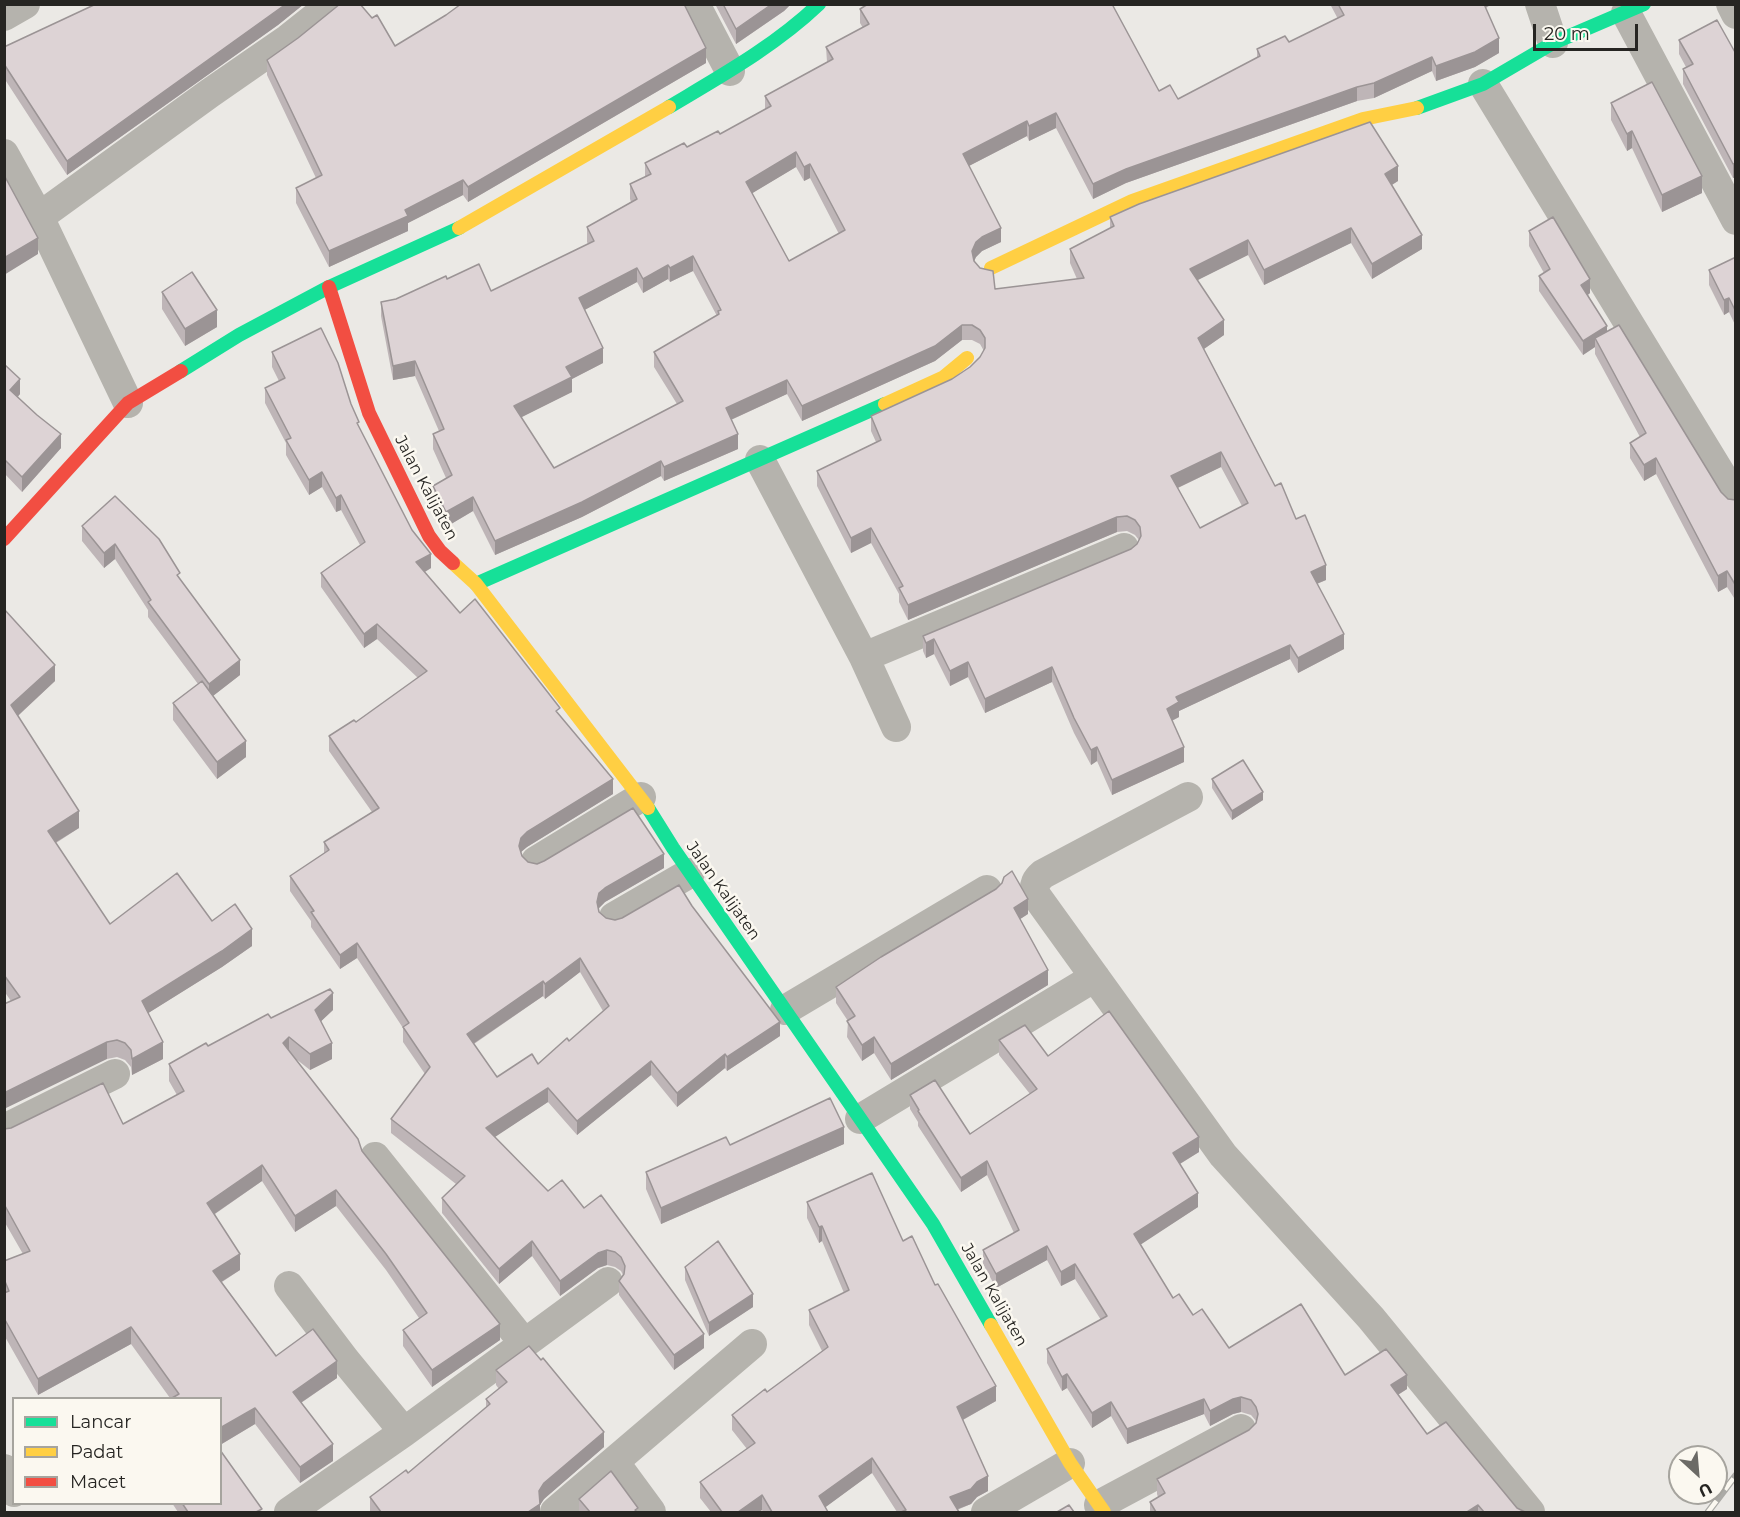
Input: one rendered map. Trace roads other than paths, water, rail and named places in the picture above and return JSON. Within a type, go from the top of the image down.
[{"type":"street","points":[[4,16],[25,4]]},
{"type":"street","points":[[39,217],[288,39],[332,4]]},
{"type":"street","points":[[695,4],[730,71]]},
{"type":"street","points":[[5,537],[128,403],[239,335],[329,287],[462,227],[730,71],[795,26],[819,4]]},
{"type":"street","points":[[1539,4],[1553,43]]},
{"type":"street","points":[[1731,4],[1736,14]]},
{"type":"street","points":[[992,268],[1132,201],[1363,119],[1412,110],[1483,84],[1553,43],[1635,9],[1736,220]]},
{"type":"street","points":[[1483,84],[1736,499]]},
{"type":"street","points":[[4,154],[39,217],[128,403]]},
{"type":"street","name":"Jalan Kalijaten","points":[[329,287],[369,413],[429,536],[440,551],[476,584],[641,797],[690,873],[933,1224],[1070,1463],[1102,1509]]},
{"type":"street","points":[[476,584],[944,377],[967,358]]},
{"type":"street","points":[[760,460],[864,657],[896,727]]},
{"type":"street","points":[[864,657],[1124,548]]},
{"type":"street","points":[[536,861],[641,797]]},
{"type":"street","points":[[1188,797],[1043,874],[1034,886],[1035,894],[1223,1155],[1371,1318],[1530,1512]]},
{"type":"street","points":[[614,917],[690,873]]},
{"type":"street","points":[[785,1010],[987,890]]},
{"type":"street","points":[[860,1119],[1095,976]]},
{"type":"street","points":[[4,1129],[115,1074]]},
{"type":"street","points":[[375,1157],[524,1342]]},
{"type":"street","points":[[289,1512],[404,1432],[608,1282]]},
{"type":"street","points":[[289,1286],[404,1432]]},
{"type":"street","points":[[555,1512],[752,1344]]},
{"type":"street","points":[[1102,1509],[1241,1429]]},
{"type":"street","points":[[615,1463],[651,1512]]},
{"type":"street","points":[[986,1512],[1070,1463]]},
{"type":"street","points":[[4,1469],[12,1487]]},
{"type":"railway","points":[[1708,1512],[1736,1475]]}]
